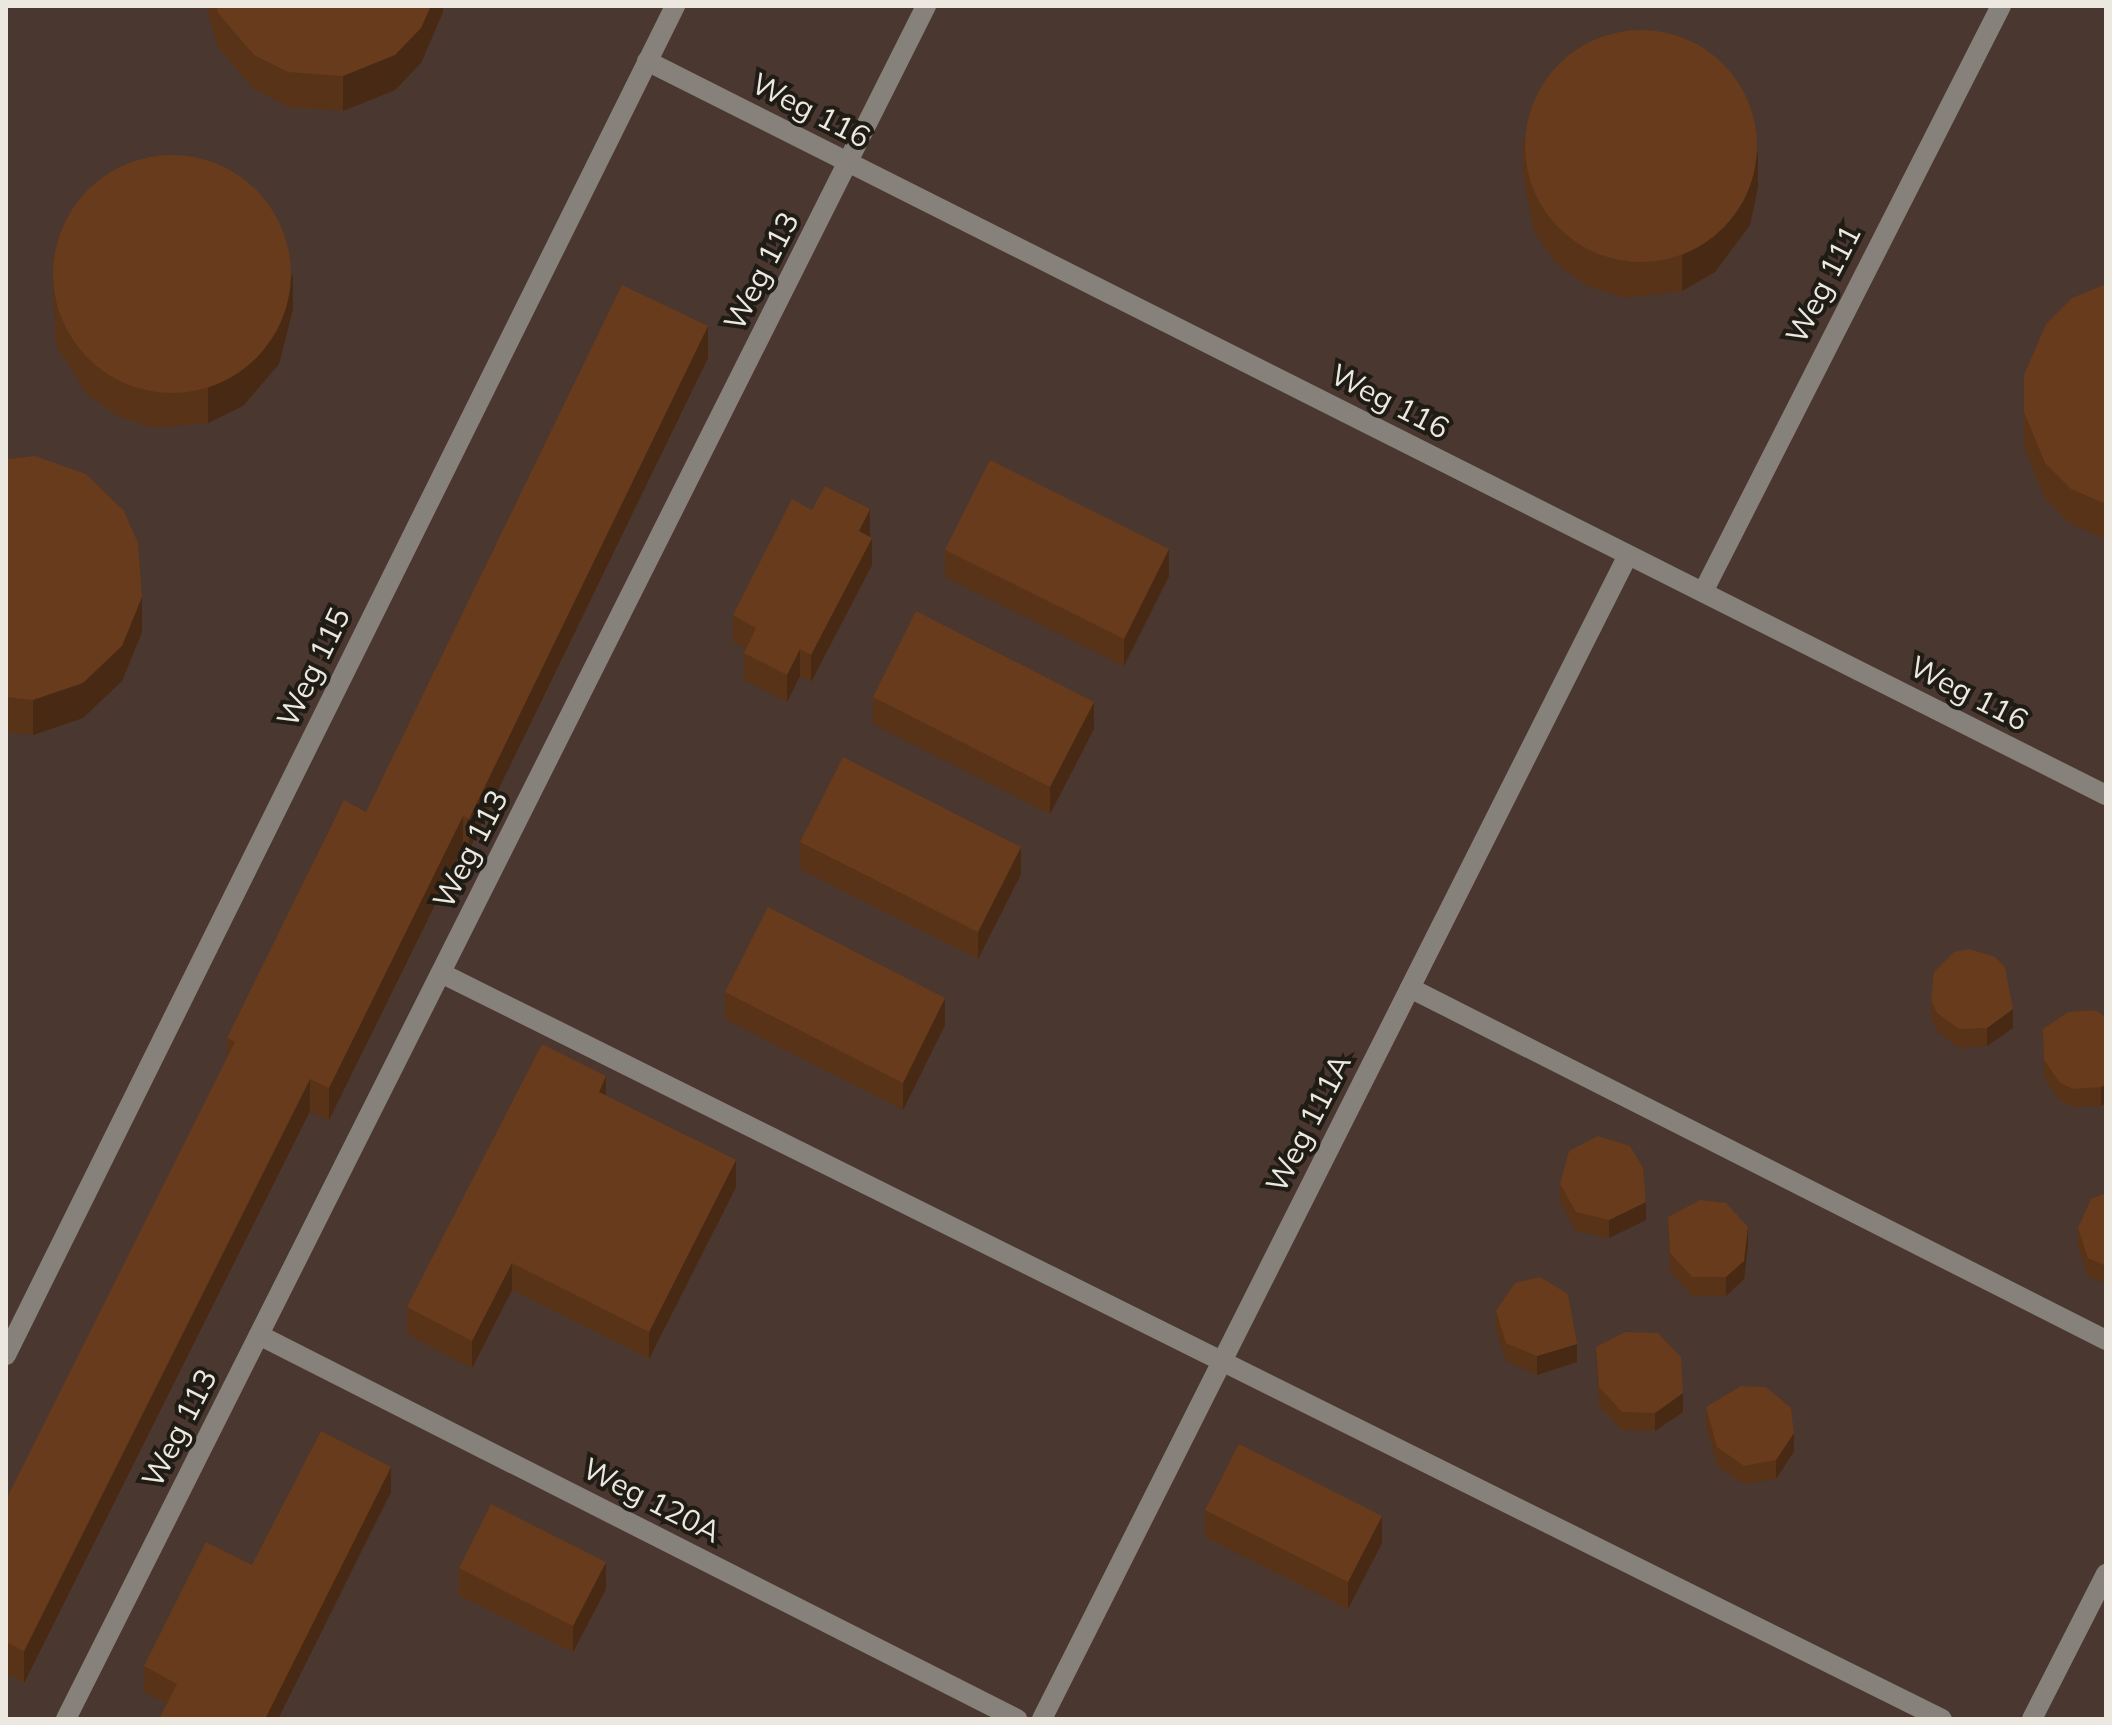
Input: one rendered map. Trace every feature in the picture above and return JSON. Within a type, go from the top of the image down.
[{"type":"lane","name":"Weg 115","points":[[6,1355],[675,6]]},
{"type":"lane","name":"Weg 113","points":[[66,1719],[926,6]]},
{"type":"lane","name":"Weg 111","points":[[1703,592],[2001,6]]},
{"type":"lane","name":"Weg 116","points":[[647,61],[2106,795]]},
{"type":"lane","name":"Weg 111A","points":[[1042,1719],[1628,555]]},
{"type":"lane","points":[[441,973],[1942,1719]]},
{"type":"lane","points":[[1410,988],[2106,1340]]},
{"type":"lane","name":"Weg 120A","points":[[259,1335],[1017,1719]]},
{"type":"lane","points":[[2032,1719],[2106,1574]]},
{"type":"shaded area","points":[[6,6],[2106,6],[2106,1719],[6,1719]]},
{"type":"building","points":[[216,6],[431,6],[421,28],[395,55],[343,76],[288,72],[254,55],[218,13]]},
{"type":"building","points":[[1641,30],[1664,32],[1685,39],[1723,64],[1748,102],[1755,123],[1755,169],[1748,190],[1723,228],[1685,253],[1664,260],[1641,262],[1618,260],[1597,253],[1559,228],[1534,190],[1527,169],[1525,146],[1527,123],[1534,102],[1559,64],[1597,39],[1618,32]]},
{"type":"building","points":[[172,155],[195,157],[218,164],[256,190],[282,228],[289,251],[289,297],[282,320],[256,358],[218,384],[195,391],[172,393],[149,391],[126,384],[88,358],[62,320],[55,297],[53,274],[55,251],[62,228],[88,190],[126,164],[149,157]]},
{"type":"building","points":[[2106,284],[2106,504],[2071,489],[2045,463],[2024,412],[2024,375],[2046,324],[2072,298]]},
{"type":"building","points":[[622,285],[708,326],[469,819],[463,816],[329,1088],[310,1079],[24,1651],[6,1642],[6,1500],[235,1042],[227,1038],[344,800],[366,812]]},
{"type":"building","points":[[35,456],[86,474],[124,511],[138,543],[142,597],[122,646],[83,683],[33,700],[6,697],[6,459]]},
{"type":"building","points":[[990,460],[1169,549],[1124,639],[945,550]]},
{"type":"building","points":[[825,486],[870,509],[859,531],[872,538],[811,655],[800,649],[787,675],[744,653],[756,628],[733,615],[792,499],[812,510]]},
{"type":"building","points":[[916,611],[1094,702],[1050,787],[873,697]]},
{"type":"building","points":[[843,757],[1021,847],[978,932],[800,842]]},
{"type":"building","points":[[768,907],[945,998],[903,1083],[725,992]]},
{"type":"building","points":[[1969,949],[1995,957],[2005,967],[2013,1009],[1987,1028],[1959,1029],[1937,1013],[1931,1000],[1934,972],[1954,952]]},
{"type":"building","points":[[2096,1010],[2106,1018],[2106,1084],[2073,1089],[2060,1083],[2044,1060],[2043,1029],[2068,1012]]},
{"type":"building","points":[[542,1044],[606,1076],[599,1092],[736,1160],[649,1332],[512,1263],[472,1341],[407,1307]]},
{"type":"building","points":[[1598,1136],[1630,1146],[1643,1168],[1646,1202],[1609,1220],[1576,1212],[1560,1184],[1569,1151]]},
{"type":"building","points":[[2106,1193],[2106,1266],[2088,1258],[2078,1228],[2091,1199]]},
{"type":"building","points":[[1700,1200],[1726,1203],[1748,1227],[1744,1261],[1726,1277],[1692,1277],[1670,1253],[1668,1217]]},
{"type":"building","points":[[1540,1277],[1568,1294],[1577,1344],[1537,1356],[1506,1343],[1496,1311],[1515,1283]]},
{"type":"building","points":[[1625,1332],[1658,1333],[1681,1357],[1683,1393],[1655,1413],[1622,1412],[1599,1387],[1596,1347]]},
{"type":"building","points":[[1741,1386],[1766,1387],[1791,1408],[1794,1433],[1776,1460],[1744,1466],[1717,1447],[1706,1407]]},
{"type":"building","points":[[321,1431],[391,1467],[265,1719],[159,1719],[177,1684],[144,1666],[206,1542],[252,1565]]},
{"type":"building","points":[[1239,1444],[1382,1516],[1348,1582],[1205,1510]]},
{"type":"building","points":[[491,1504],[606,1562],[573,1626],[459,1568]]}]
